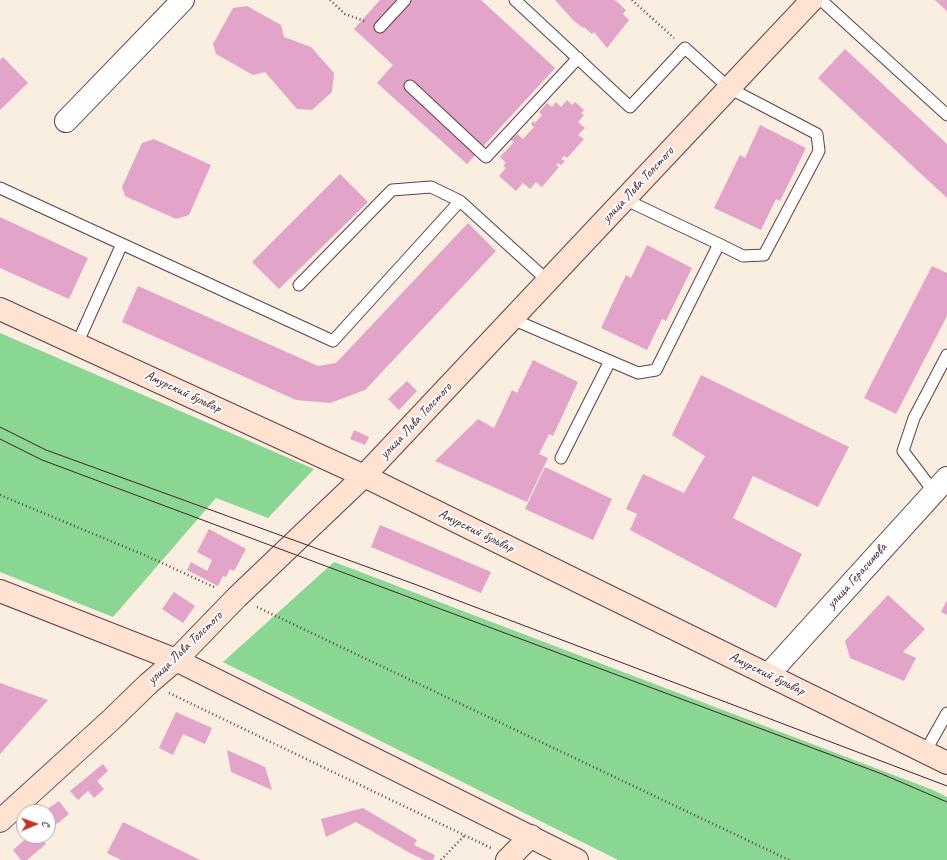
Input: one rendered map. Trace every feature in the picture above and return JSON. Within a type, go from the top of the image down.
[{"type":"street","points":[[66,120],[183,0]]},
{"type":"street","name":"улица Льва Толстого","points":[[0,821],[176,660],[237,598],[364,476],[812,0]]},
{"type":"street","name":"Амурский бульвар","points":[[0,308],[364,476],[947,763]]},
{"type":"street","name":"улица Герасимова","points":[[768,675],[940,485]]},
{"type":"street","points":[[0,591],[176,660],[578,860]]},
{"type":"street","points":[[508,859],[531,836]]},
{"type":"lane","points":[[380,27],[405,0]]},
{"type":"lane","points":[[515,0],[630,107],[685,48],[729,88],[817,134],[819,151],[764,254],[743,256],[624,199]]},
{"type":"lane","points":[[821,0],[947,115]]},
{"type":"lane","points":[[410,86],[486,157],[578,58]]},
{"type":"lane","points":[[299,285],[392,190],[431,187],[460,201],[548,281]]},
{"type":"lane","points":[[0,188],[333,341],[460,201]]},
{"type":"lane","points":[[77,344],[122,244]]},
{"type":"lane","points":[[512,319],[638,373],[656,370],[719,244]]},
{"type":"lane","points":[[940,485],[903,451],[914,418],[947,355]]},
{"type":"lane","points":[[561,458],[610,361]]},
{"type":"lane","points":[[926,752],[947,713]]},
{"type":"path","points":[[330,0],[345,14],[380,27]]},
{"type":"path","points":[[632,0],[685,48]]},
{"type":"path","points":[[0,495],[149,557],[789,860]]},
{"type":"path","points":[[148,684],[464,836],[508,859]]},
{"type":"path","points":[[441,860],[464,836]]},
{"type":"green space","points":[[0,333],[314,469],[268,518],[216,498],[113,617],[0,572]]},
{"type":"green space","points":[[334,562],[933,790],[947,797],[947,860],[618,860],[223,662]]},
{"type":"building","points":[[380,0],[481,0],[555,68],[467,164],[377,83],[393,65],[354,29]]},
{"type":"building","points":[[555,0],[615,0],[626,10],[623,14],[629,20],[607,48],[594,32],[592,34],[573,20]]},
{"type":"building","points":[[935,0],[947,0],[947,11]]},
{"type":"building","points":[[247,6],[281,25],[284,37],[311,47],[334,73],[332,92],[312,110],[297,109],[265,72],[253,75],[216,54],[213,44],[233,8]]},
{"type":"building","points":[[845,49],[947,144],[947,198],[818,78]]},
{"type":"building","points":[[3,57],[28,83],[0,110],[0,60]]},
{"type":"building","points":[[567,100],[572,105],[575,102],[584,110],[581,113],[584,115],[578,122],[585,128],[578,135],[584,139],[567,158],[564,156],[561,159],[565,161],[561,165],[558,163],[556,165],[559,167],[542,187],[536,182],[530,189],[523,183],[516,191],[499,176],[506,168],[503,166],[506,163],[500,157],[514,142],[511,140],[517,134],[523,139],[534,127],[531,124],[533,121],[535,123],[542,115],[539,112],[547,103],[552,107],[556,102],[561,107]]},
{"type":"building","points":[[760,125],[806,148],[780,201],[776,199],[761,230],[714,208],[740,155],[745,158]]},
{"type":"building","points":[[154,139],[211,165],[189,215],[176,219],[125,196],[122,187],[142,143]]},
{"type":"building","points":[[340,174],[368,202],[279,289],[252,262]]},
{"type":"building","points":[[0,217],[88,258],[69,299],[0,268]]},
{"type":"building","points":[[468,223],[496,251],[365,390],[330,403],[296,400],[122,322],[138,286],[318,366],[336,363]]},
{"type":"building","points":[[647,245],[692,268],[666,321],[662,319],[647,350],[601,328],[626,275],[631,278]]},
{"type":"building","points":[[932,266],[947,273],[947,316],[896,414],[864,398]]},
{"type":"building","points":[[533,360],[578,382],[553,436],[549,434],[539,454],[548,458],[527,502],[435,461],[478,419],[494,428],[512,390],[517,393]]},
{"type":"building","points":[[701,375],[849,447],[818,507],[753,476],[733,518],[802,554],[776,608],[630,530],[637,514],[626,509],[643,474],[684,493],[705,456],[672,435]]},
{"type":"building","points":[[407,381],[417,391],[399,410],[388,399]]},
{"type":"building","points":[[354,430],[369,437],[365,445],[350,439]]},
{"type":"building","points":[[545,467],[612,499],[593,540],[525,509]]},
{"type":"building","points":[[380,525],[491,572],[481,593],[371,547]]},
{"type":"building","points":[[209,529],[246,549],[234,571],[230,569],[226,577],[223,576],[218,586],[187,570],[191,562],[207,571],[212,560],[197,552]]},
{"type":"building","points":[[174,592],[195,606],[183,623],[162,609]]},
{"type":"building","points":[[888,595],[925,629],[903,652],[916,658],[904,681],[850,658],[845,641]]},
{"type":"building","points":[[947,600],[947,615],[941,612]]},
{"type":"building","points":[[0,683],[48,700],[0,754]]},
{"type":"building","points":[[176,712],[212,728],[205,744],[183,734],[173,755],[159,748]]},
{"type":"building","points":[[227,750],[265,767],[272,790],[231,772]]},
{"type":"building","points":[[103,764],[108,771],[97,781],[104,789],[94,798],[88,791],[78,800],[70,791]]},
{"type":"building","points":[[59,801],[69,814],[57,824],[56,804],[55,804]]},
{"type":"building","points":[[363,808],[417,840],[414,845],[435,855],[433,860],[424,860],[356,822],[326,837],[321,819]]},
{"type":"building","points":[[123,822],[200,860],[121,860],[107,853]]},
{"type":"building","points":[[20,844],[46,844],[27,860],[21,860],[13,850]]},
{"type":"tram line","points":[[0,427],[46,450],[417,585],[947,786]]},
{"type":"tram line","points":[[0,439],[42,460],[882,774],[947,802]]}]
